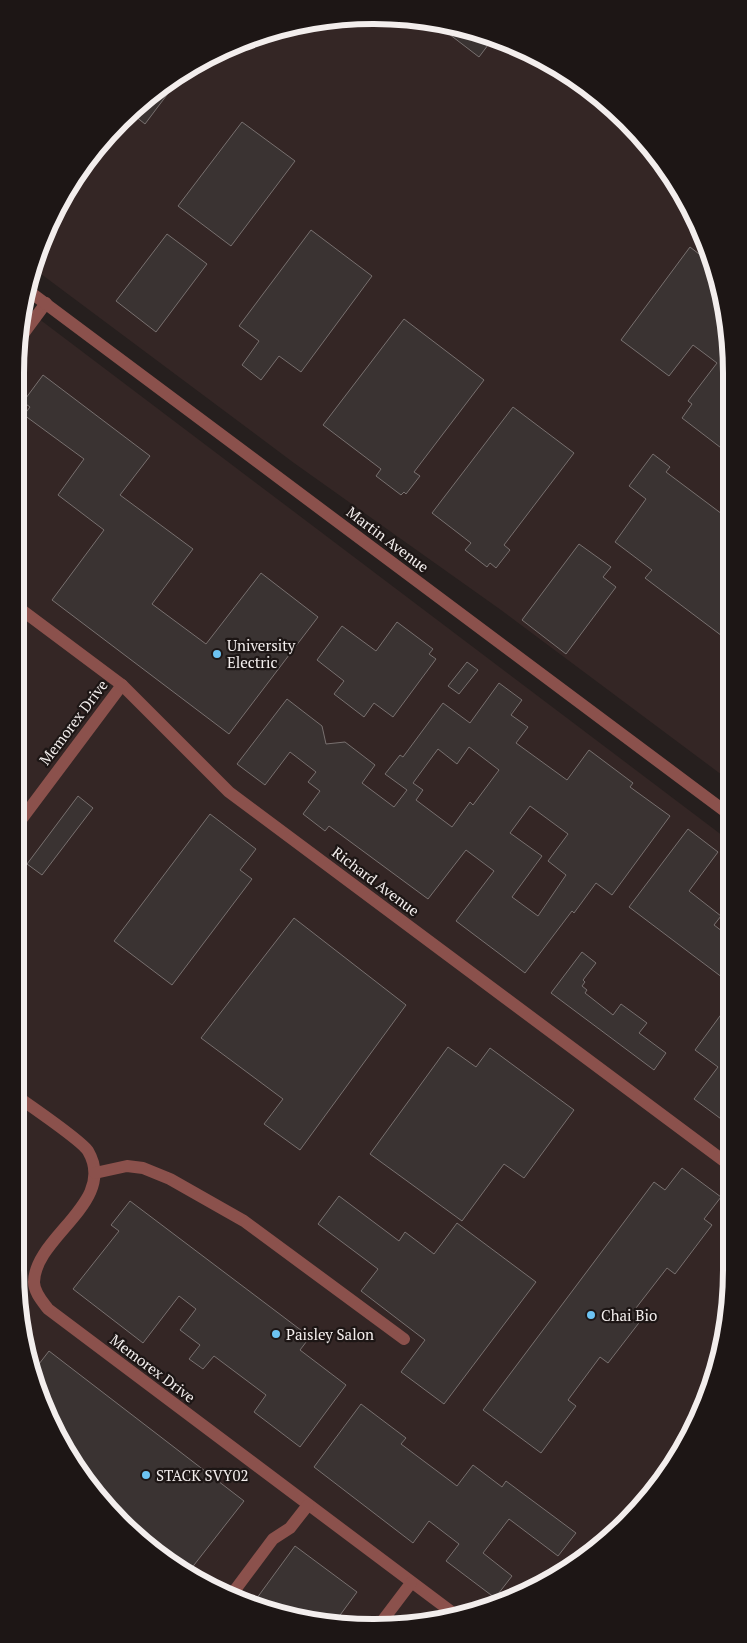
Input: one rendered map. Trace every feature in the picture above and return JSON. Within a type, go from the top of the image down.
[{"type":"street","name":"Martin Avenue","points":[[33,294],[723,810]]},
{"type":"street","points":[[27,329],[46,303]]},
{"type":"street","name":"Richard Avenue","points":[[24,612],[122,685],[229,792],[723,1160]]},
{"type":"street","name":"Memorex Drive","points":[[24,816],[122,685]]},
{"type":"street","points":[[24,1102],[87,1149],[95,1173],[127,1166],[143,1168],[170,1179],[244,1221],[404,1339]]},
{"type":"street","name":"Memorex Drive","points":[[95,1173],[89,1197],[47,1252],[36,1270],[34,1284],[39,1297],[48,1309],[450,1611]]},
{"type":"street","points":[[235,1590],[273,1539],[290,1528],[308,1505]]},
{"type":"street","points":[[384,1619],[411,1583]]},
{"type":"shaded area","points":[[351,24],[396,24],[442,30],[507,50],[548,71],[586,96],[621,126],[664,179],[697,240],[717,305],[723,351],[723,776],[501,610],[294,463],[39,272],[50,240],[60,219],[83,179],[96,161],[126,126],[179,83],[240,50],[305,30]]},
{"type":"shaded area","points":[[29,311],[723,836],[723,1292],[717,1338],[705,1382],[687,1424],[664,1464],[621,1517],[568,1560],[528,1583],[486,1601],[442,1613],[396,1619],[351,1619],[305,1613],[261,1601],[219,1583],[179,1560],[161,1547],[126,1517],[111,1500],[83,1464],[71,1444],[50,1403],[42,1382],[30,1338],[24,1292],[24,351]]},
{"type":"building","points":[[445,31],[489,43],[479,57]]},
{"type":"building","points":[[172,88],[145,124],[136,117]]},
{"type":"building","points":[[242,122],[295,161],[231,246],[178,206]]},
{"type":"building","points":[[311,230],[372,276],[301,372],[279,356],[261,380],[242,365],[259,341],[239,326]]},
{"type":"building","points":[[167,234],[207,264],[156,332],[116,301]]},
{"type":"building","points":[[690,247],[704,258],[717,305],[723,351],[723,449],[682,418],[692,404],[688,401],[717,363],[693,345],[669,376],[621,340]]},
{"type":"building","points":[[404,319],[484,380],[414,472],[420,476],[406,494],[404,492],[401,495],[376,476],[381,469],[323,425]]},
{"type":"building","points":[[43,375],[150,456],[120,495],[193,549],[152,604],[206,644],[261,573],[318,617],[229,734],[52,600],[104,530],[58,495],[84,459],[24,415],[30,407],[24,401]]},
{"type":"building","points":[[513,407],[574,453],[504,545],[510,550],[496,568],[490,563],[487,567],[465,550],[471,543],[432,513]]},
{"type":"building","points":[[653,454],[670,467],[666,472],[723,515],[723,637],[645,578],[652,570],[615,542],[646,499],[629,486]]},
{"type":"building","points":[[579,544],[611,567],[603,577],[616,587],[566,654],[522,620]]},
{"type":"building","points":[[397,622],[433,649],[429,654],[436,659],[393,717],[374,703],[364,717],[334,694],[344,681],[317,660],[342,626],[376,651]]},
{"type":"building","points":[[467,662],[478,670],[459,694],[448,686]]},
{"type":"building","points":[[499,683],[522,700],[511,715],[528,727],[516,743],[567,780],[589,750],[633,783],[630,787],[670,816],[612,895],[596,883],[574,913],[572,911],[525,973],[456,921],[494,871],[466,850],[428,899],[329,826],[325,831],[303,814],[320,791],[308,782],[316,772],[290,752],[265,785],[237,764],[287,699],[322,726],[326,744],[345,742],[375,765],[362,783],[394,807],[407,790],[385,774],[400,755],[403,757],[443,703],[470,723]],"holes":[[[469,747],[499,770],[473,805],[470,802],[452,827],[416,800],[423,790],[413,783],[438,749],[457,764]],[[530,806],[568,834],[548,861],[566,875],[538,916],[512,897],[542,856],[510,833]]]},
{"type":"building","points":[[78,796],[93,808],[42,875],[27,864]]},
{"type":"building","points":[[210,814],[256,849],[240,870],[252,879],[172,985],[114,941]]},
{"type":"building","points":[[688,829],[718,852],[689,891],[721,916],[714,925],[723,932],[723,978],[629,907]]},
{"type":"building","points":[[294,918],[406,1005],[300,1150],[264,1124],[283,1099],[201,1038]]},
{"type":"building","points":[[582,952],[596,963],[583,980],[585,982],[582,986],[587,990],[585,993],[613,1015],[621,1004],[647,1023],[639,1033],[666,1053],[654,1070],[551,993]]},
{"type":"building","points":[[723,1012],[723,1120],[694,1099],[718,1067],[695,1050]]},
{"type":"building","points":[[448,1047],[476,1067],[490,1048],[574,1110],[524,1178],[504,1164],[462,1221],[370,1154]]},
{"type":"building","points":[[682,1168],[721,1197],[704,1219],[712,1225],[675,1274],[667,1268],[636,1308],[645,1315],[608,1363],[600,1357],[568,1400],[576,1406],[541,1453],[483,1410],[654,1182],[665,1190]]},
{"type":"building","points":[[339,1196],[399,1241],[405,1232],[434,1254],[457,1223],[536,1282],[444,1404],[401,1372],[425,1340],[361,1291],[378,1269],[318,1224]]},
{"type":"building","points":[[130,1201],[310,1337],[300,1350],[346,1385],[300,1447],[254,1412],[266,1395],[214,1356],[203,1369],[189,1359],[200,1345],[180,1330],[196,1309],[179,1296],[143,1343],[73,1289],[119,1231],[111,1225]]},
{"type":"building","name":"STACK SVY02","points":[[49,1351],[244,1501],[192,1568],[161,1547],[126,1517],[96,1482],[83,1464],[60,1424],[50,1403],[38,1366]]},
{"type":"building","points":[[361,1404],[406,1438],[401,1444],[457,1486],[473,1465],[502,1487],[506,1481],[576,1533],[558,1556],[509,1519],[483,1553],[512,1576],[495,1598],[446,1561],[459,1544],[429,1521],[413,1543],[314,1467]]},
{"type":"building","points":[[295,1546],[357,1592],[338,1617],[305,1613],[256,1599]]},
{"type":"place","name":"University Electric","points":[[217,654]]},
{"type":"place","name":"Chai Bio","points":[[591,1315]]},
{"type":"place","name":"Paisley Salon","points":[[276,1334]]},
{"type":"place","name":"STACK SVY02","points":[[146,1475]]}]
